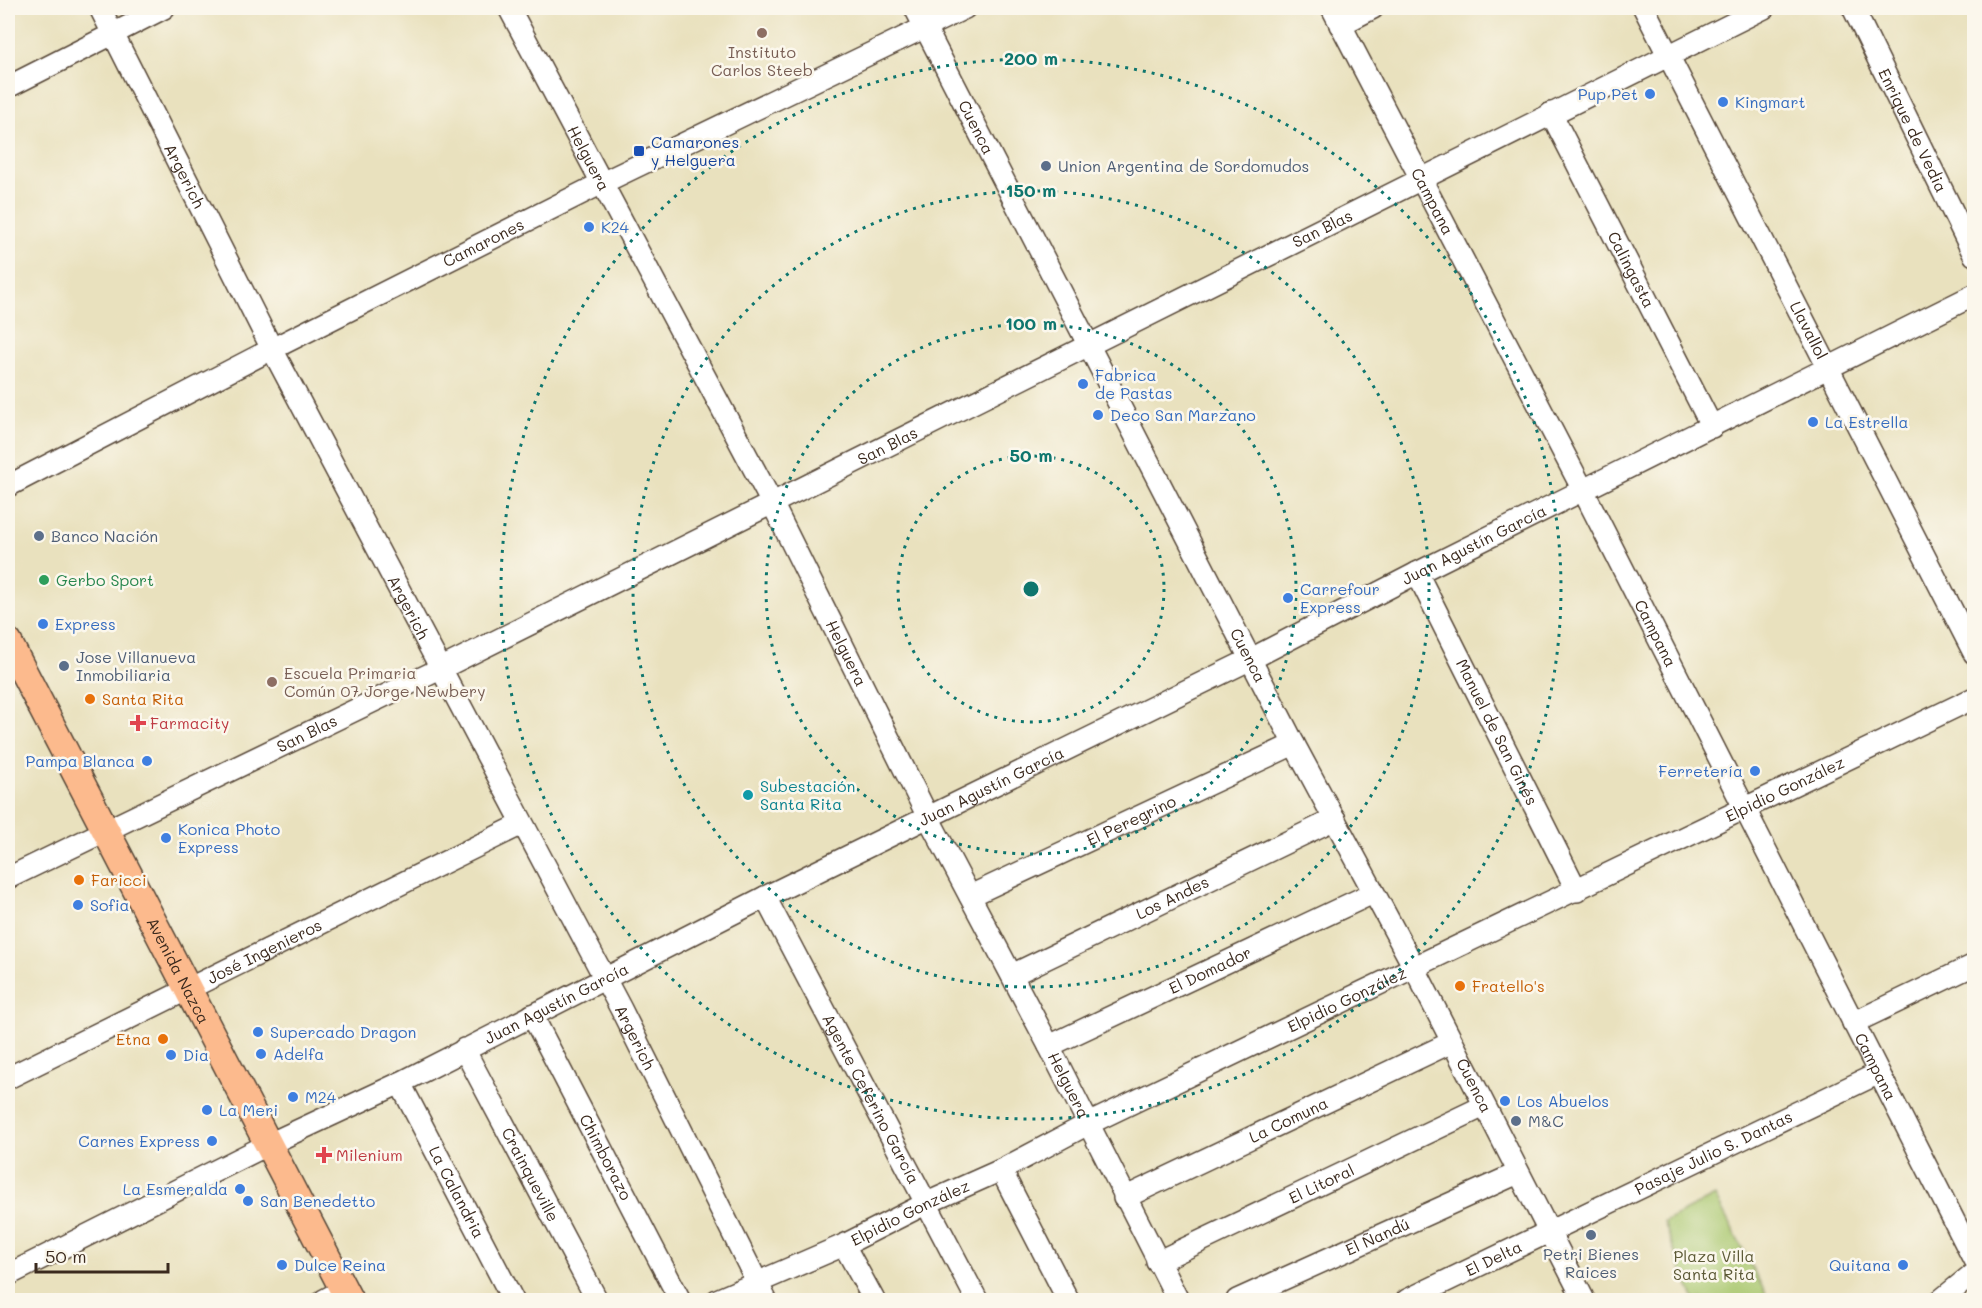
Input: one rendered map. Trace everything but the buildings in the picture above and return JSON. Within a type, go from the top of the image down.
[{"type":"main road","name":"Avenida Nazca","points":[[8,642],[267,1144],[339,1297]]},
{"type":"street","name":"Argerich","points":[[100,8],[272,349],[604,980],[761,1291]]},
{"type":"street","points":[[8,87],[164,8]]},
{"type":"street","name":"Helguera","points":[[509,8],[600,184],[771,501],[929,819],[1049,1046],[1124,1198],[1178,1300]]},
{"type":"street","name":"Cuenca","points":[[915,8],[1294,744],[1415,969],[1584,1300]]},
{"type":"street","name":"Camarones","points":[[8,486],[272,349],[600,184],[965,8]]},
{"type":"street","points":[[1336,16],[1373,8]]},
{"type":"street","name":"Llavallol","points":[[1644,8],[1830,367],[1974,653]]},
{"type":"street","name":"San Blas","points":[[8,878],[440,669],[771,501],[1421,181],[1667,54],[1764,8]]},
{"type":"street","name":"Enrique de Vedia","points":[[1852,8],[1974,255]]},
{"type":"street","name":"Campana","points":[[1336,16],[1584,492],[1974,1260]]},
{"type":"street","name":"Calingasta","points":[[1551,113],[1712,426]]},
{"type":"street","name":"Juan Agustín García","points":[[8,1275],[267,1144],[400,1083],[765,897],[929,819],[1251,659],[1417,573],[1584,492],[1974,295]]},
{"type":"street","name":"Manuel de San Ginés","points":[[1417,573],[1577,891]]},
{"type":"street","name":"Elpidio González","points":[[717,1300],[761,1291],[844,1245],[927,1203],[1001,1170],[1088,1124],[1415,969],[1974,698]]},
{"type":"street","name":"El Peregrino","points":[[970,896],[1294,744]]},
{"type":"street","name":"Los Andes","points":[[1012,975],[1335,819]]},
{"type":"street","name":"José Ingenieros","points":[[8,1078],[522,824]]},
{"type":"street","name":"El Domador","points":[[1049,1046],[1373,893]]},
{"type":"street","name":"Agente Ceferino García","points":[[765,897],[976,1300]]},
{"type":"street","points":[[1853,1023],[1974,965]]},
{"type":"street","name":"Chimborazo","points":[[532,1015],[680,1300]]},
{"type":"street","name":"La Comuna","points":[[1124,1198],[1452,1042]]},
{"type":"street","name":"Crainqueville","points":[[464,1049],[597,1300]]},
{"type":"street","name":"Pasaje Julio S. Dantas","points":[[1549,1233],[1879,1073]]},
{"type":"street","name":"La Calandria","points":[[400,1083],[513,1300]]},
{"type":"street","name":"El Litoral","points":[[1157,1262],[1484,1106]]},
{"type":"street","points":[[1001,1170],[1068,1300]]},
{"type":"street","name":"El Ñandú","points":[[1237,1300],[1518,1173]]},
{"type":"street","name":"El Delta","points":[[1407,1300],[1549,1233]]},
{"type":"street","points":[[844,1245],[874,1300]]},
{"type":"street","points":[[1941,1300],[1974,1273]]},
{"type":"green space","name":"Plaza Villa Santa Rita","points":[[1715,1196],[1769,1300],[1695,1300],[1664,1222]]},
{"type":"place","name":"Instituto Carlos Steeb","points":[[762,33]]},
{"type":"place","name":"Pup Pet","points":[[1650,94]]},
{"type":"place","name":"Kingmart","points":[[1723,102]]},
{"type":"place","name":"Camarones y Helguera","points":[[639,151]]},
{"type":"place","name":"Union Argentina de Sordomudos","points":[[1046,166]]},
{"type":"place","name":"K24","points":[[589,227]]},
{"type":"place","name":"Fabrica de Pastas","points":[[1083,384]]},
{"type":"place","name":"Deco San Marzano","points":[[1098,415]]},
{"type":"place","name":"La Estrella","points":[[1813,422]]},
{"type":"place","name":"Banco Nación","points":[[39,536]]},
{"type":"place","name":"Gerbo Sport","points":[[44,580]]},
{"type":"place","name":"Carrefour Express","points":[[1288,598]]},
{"type":"place","name":"Express","points":[[43,624]]},
{"type":"place","name":"Jose Villanueva Inmobiliaria","points":[[64,666]]},
{"type":"place","name":"Escuela Primaria Común 07 Jorge Newbery","points":[[272,682]]},
{"type":"place","name":"Santa Rita","points":[[90,699]]},
{"type":"place","name":"Farmacity","points":[[138,723]]},
{"type":"place","name":"Pampa Blanca","points":[[147,761]]},
{"type":"place","name":"Ferretería","points":[[1755,771]]},
{"type":"place","name":"Subestación Santa Rita","points":[[748,795]]},
{"type":"place","name":"Konica Photo Express","points":[[166,838]]},
{"type":"place","name":"Faricci","points":[[79,880]]},
{"type":"place","name":"Sofia","points":[[78,905]]},
{"type":"place","name":"Fratello's","points":[[1460,986]]},
{"type":"place","name":"Supercado Dragon","points":[[258,1032]]},
{"type":"place","name":"Etna","points":[[163,1039]]},
{"type":"place","name":"Adelfa","points":[[261,1054]]},
{"type":"place","name":"Dia","points":[[171,1055]]},
{"type":"place","name":"M24","points":[[293,1097]]},
{"type":"place","name":"Los Abuelos","points":[[1505,1101]]},
{"type":"place","name":"La Meri","points":[[207,1110]]},
{"type":"place","name":"M&C","points":[[1516,1121]]},
{"type":"place","name":"Carnes Express","points":[[212,1141]]},
{"type":"place","name":"Milenium","points":[[324,1155]]},
{"type":"place","name":"La Esmeralda","points":[[240,1189]]},
{"type":"place","name":"San Benedetto","points":[[248,1201]]},
{"type":"place","name":"Petri Bienes Raices","points":[[1591,1235]]},
{"type":"place","name":"Dulce Reina","points":[[282,1265]]},
{"type":"place","name":"Quitana","points":[[1903,1265]]}]
